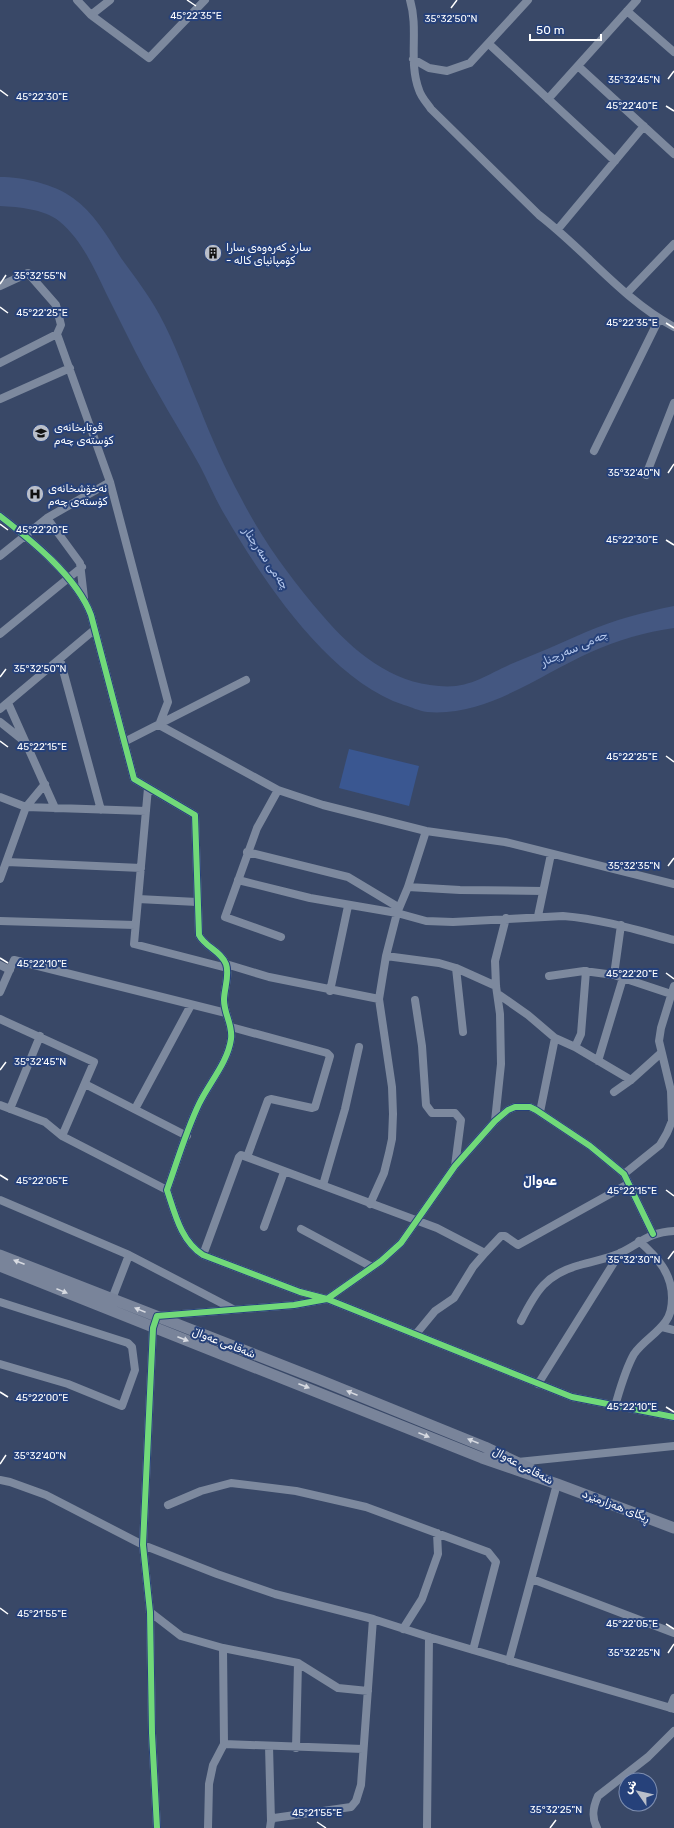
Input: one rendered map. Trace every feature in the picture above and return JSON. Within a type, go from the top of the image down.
[{"type":"main road","name":"شەقامی عەواڵ","points":[[0,1255],[335,1386],[486,1447],[518,1462],[557,1484]]},
{"type":"main road","name":"شەقامی عەواڵ","points":[[0,1266],[482,1458],[557,1484]]},
{"type":"main road","name":"ڕیگای هەزارمێرد","points":[[557,1484],[674,1528]]},
{"type":"street","points":[[77,0],[91,15],[149,58],[205,0]]},
{"type":"street","points":[[91,15],[110,0]]},
{"type":"street","points":[[410,0],[415,30],[413,59],[419,92],[435,114],[539,215],[558,229],[627,293],[659,319],[674,327]]},
{"type":"street","points":[[413,59],[429,68],[447,71],[470,63],[528,0]]},
{"type":"street","points":[[548,99],[637,0]]},
{"type":"street","points":[[627,11],[674,52]]},
{"type":"street","points":[[489,44],[615,161]]},
{"type":"street","points":[[578,66],[674,154]]},
{"type":"street","points":[[558,229],[644,126]]},
{"type":"street","points":[[627,293],[674,244]]},
{"type":"street","points":[[0,286],[28,273],[56,305],[61,325],[57,334],[0,363]]},
{"type":"street","points":[[594,452],[659,319]]},
{"type":"street","points":[[57,334],[110,482],[168,702],[158,725]]},
{"type":"street","points":[[0,399],[70,368]]},
{"type":"street","points":[[646,475],[674,403]]},
{"type":"street","points":[[0,556],[24,535],[47,518],[110,482]]},
{"type":"street","points":[[0,516],[24,535],[68,578],[84,599],[91,615],[134,779],[195,815],[198,930],[201,939],[221,957],[226,966],[224,1000],[232,1033],[229,1048],[198,1105],[167,1190]]},
{"type":"street","points":[[47,518],[82,567],[84,599]]},
{"type":"street","points":[[0,634],[82,567]]},
{"type":"street","points":[[0,709],[94,630]]},
{"type":"street","points":[[60,659],[101,810]]},
{"type":"street","points":[[124,742],[246,680]]},
{"type":"street","points":[[8,703],[56,808]]},
{"type":"street","points":[[0,722],[26,743]]},
{"type":"street","points":[[158,725],[278,790],[330,807],[426,831],[505,842],[674,884]]},
{"type":"street","points":[[0,877],[26,807],[45,784]]},
{"type":"street","points":[[148,788],[134,944],[330,991],[379,999]]},
{"type":"street","points":[[278,790],[257,828],[247,852],[225,917],[281,937]]},
{"type":"street","points":[[0,797],[26,807],[146,811]]},
{"type":"street","points":[[370,1204],[384,1173],[392,1139],[392,1087],[379,999],[386,956],[398,910],[408,887],[426,831]]},
{"type":"street","points":[[247,852],[326,870],[348,877],[398,910],[416,919],[435,921],[538,916],[579,917],[621,925],[674,940]]},
{"type":"street","points":[[538,916],[550,854]]},
{"type":"street","points":[[6,862],[141,868]]},
{"type":"street","points":[[238,880],[348,906],[398,910]]},
{"type":"street","points":[[408,887],[460,890],[543,891]]},
{"type":"street","points":[[138,899],[197,902]]},
{"type":"street","points":[[330,991],[348,906]]},
{"type":"street","points":[[495,1121],[501,1064],[498,994],[496,986],[496,960],[506,918]]},
{"type":"street","points":[[0,921],[135,925]]},
{"type":"street","points":[[614,976],[621,925]]},
{"type":"street","points":[[386,956],[439,963],[456,968],[496,986]]},
{"type":"street","points":[[0,992],[14,960],[226,1013]]},
{"type":"street","points":[[0,965],[10,970]]},
{"type":"street","points":[[456,968],[464,1032]]},
{"type":"street","points":[[575,1047],[581,1034],[586,971]]},
{"type":"street","points":[[549,976],[586,971],[623,978],[673,992],[659,1035],[661,1053],[671,1091],[673,1115],[670,1127],[660,1145],[624,1174]]},
{"type":"street","points":[[598,1061],[623,978]]},
{"type":"street","points":[[498,994],[528,1014],[555,1038],[575,1047],[631,1080]]},
{"type":"street","points":[[415,1000],[422,1046],[426,1105],[432,1113],[455,1113],[461,1120],[455,1166]]},
{"type":"street","points":[[135,1109],[192,1005]]},
{"type":"street","points":[[0,1019],[94,1062],[62,1136]]},
{"type":"street","points":[[231,1027],[327,1053],[330,1056],[315,1107],[312,1108],[272,1099],[268,1100],[247,1157]]},
{"type":"street","points":[[10,1109],[40,1036]]},
{"type":"street","points":[[540,1112],[555,1038]]},
{"type":"street","points":[[323,1185],[345,1109],[359,1047]]},
{"type":"street","points":[[614,1092],[631,1080],[661,1053]]},
{"type":"street","points":[[85,1084],[187,1136]]},
{"type":"street","points":[[0,1105],[45,1122],[62,1136],[167,1190],[187,1240],[194,1249],[203,1255],[300,1292],[327,1299],[538,1384],[572,1396],[674,1417]]},
{"type":"street","points":[[157,1828],[152,1733],[150,1612],[143,1545],[154,1328],[157,1316],[294,1305],[327,1299],[372,1267],[401,1243],[455,1166],[495,1121],[508,1110],[515,1107],[530,1106],[540,1112],[590,1146],[624,1174],[653,1234]]},
{"type":"street","points":[[203,1255],[241,1155],[455,1236],[485,1253]]},
{"type":"street","points":[[264,1227],[284,1172]]},
{"type":"street","points":[[416,1334],[435,1311],[454,1298],[473,1268],[501,1236],[505,1236],[518,1245],[628,1184]]},
{"type":"street","points":[[0,1200],[129,1255],[233,1309]]},
{"type":"street","points":[[301,1229],[372,1267]]},
{"type":"street","points":[[521,1321],[535,1293],[548,1280],[567,1269],[605,1259],[620,1253],[653,1234],[674,1231]]},
{"type":"street","points":[[615,1406],[627,1369],[634,1355],[644,1342],[662,1327],[671,1312],[673,1294],[669,1277],[661,1263],[639,1242]]},
{"type":"street","points":[[538,1384],[620,1253]]},
{"type":"street","points":[[112,1298],[129,1255]]},
{"type":"street","points":[[294,1305],[299,1299],[300,1292]]},
{"type":"street","points":[[0,1302],[128,1343],[132,1347],[134,1370],[122,1406],[68,1384],[0,1364]]},
{"type":"street","points":[[662,1327],[674,1330]]},
{"type":"street","points":[[518,1462],[674,1446]]},
{"type":"street","points":[[0,1480],[46,1495],[143,1545],[217,1574],[276,1594],[373,1619],[672,1709],[674,1698]]},
{"type":"street","points":[[168,1505],[201,1491],[231,1483],[296,1491],[366,1507],[488,1552],[496,1562],[473,1650]]},
{"type":"street","points":[[509,1661],[557,1484]]},
{"type":"street","points":[[404,1629],[422,1598],[438,1554],[437,1533]]},
{"type":"street","points":[[532,1579],[674,1633]]},
{"type":"street","points":[[150,1612],[181,1636],[223,1648],[298,1663],[338,1688],[368,1691]]},
{"type":"street","points":[[270,1824],[278,1818],[351,1807],[356,1801],[361,1785],[373,1619]]},
{"type":"street","points":[[427,1828],[429,1637]]},
{"type":"street","points":[[208,1828],[209,1784],[213,1765],[224,1744],[223,1648]]},
{"type":"street","points":[[296,1748],[298,1663]]},
{"type":"street","points":[[597,1828],[593,1816],[595,1802],[598,1796],[648,1757],[674,1731]]},
{"type":"street","points":[[224,1744],[363,1750]]},
{"type":"street","points":[[269,1746],[270,1824]]},
{"type":"shaded area","points":[[349,749],[419,766],[409,806],[339,788]]},
{"type":"water","name":"چەمی سەرچنار","points":[[0,177],[18,178],[48,185],[73,198],[94,218],[141,285],[165,325],[218,453],[235,487],[268,545],[323,616],[360,653],[374,663],[389,672],[421,684],[439,686],[459,685],[477,680],[597,628],[640,614],[674,606],[674,628],[642,634],[621,640],[571,661],[492,701],[471,708],[449,712],[427,712],[404,705],[377,693],[350,675],[325,652],[302,626],[259,570],[242,543],[222,511],[200,466],[136,353],[92,264],[81,246],[67,229],[53,217],[31,209],[0,206]]},
{"type":"cycle path","points":[[0,516],[52,560],[75,587],[84,601],[91,615],[134,779],[195,815],[199,935],[205,943],[221,956],[226,964],[227,973],[224,1005],[230,1024],[231,1039],[226,1056],[194,1114],[167,1190],[176,1217],[184,1235],[189,1242],[203,1255],[300,1292],[327,1299],[572,1397],[674,1417]]},
{"type":"cycle path","points":[[157,1828],[152,1733],[150,1612],[143,1545],[153,1328],[157,1316],[294,1305],[327,1299],[381,1261],[401,1243],[455,1166],[495,1121],[508,1110],[515,1107],[530,1107],[536,1110],[590,1146],[624,1174],[653,1234]]},
{"type":"place","name":"سارد کەرەوەی سارا - کۆمپانیای کالە","points":[[213,253]]},
{"type":"place","name":"قوتابخانەی کۆستەی چەم","points":[[41,433]]},
{"type":"place","name":"نەخۆشخانەی کۆستەی چەم","points":[[35,494]]},
{"type":"district","name":"عەواڵ","points":[[540,1180]]}]
